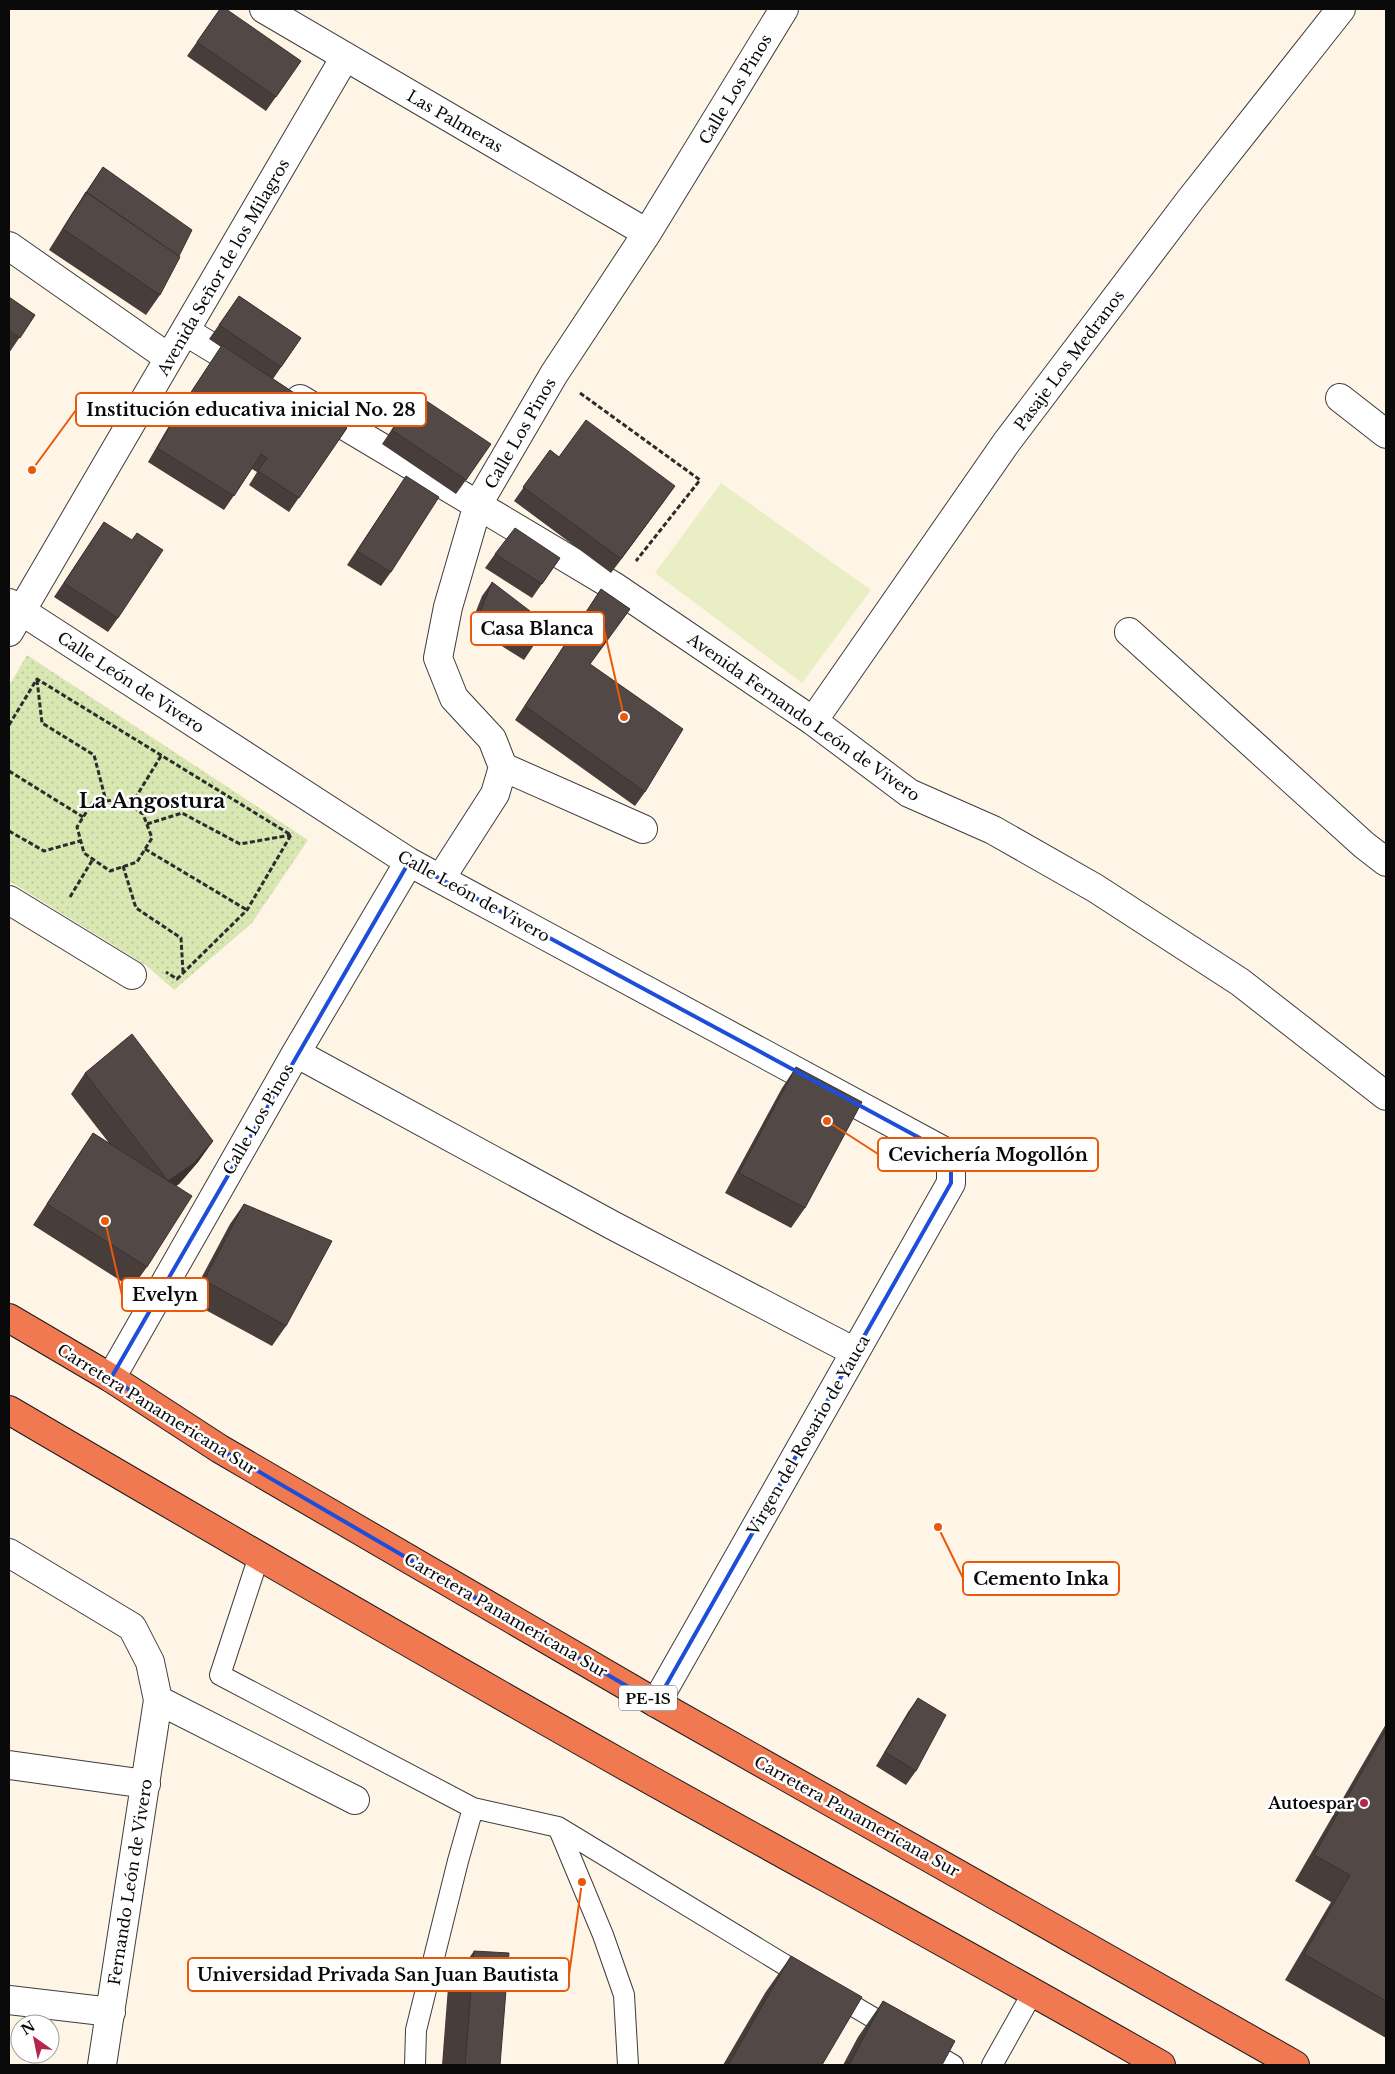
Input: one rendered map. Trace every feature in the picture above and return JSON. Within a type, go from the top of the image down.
[{"type":"highway","name":"Carretera Panamericana Sur","points":[[9,1318],[111,1378],[220,1449],[656,1703],[1295,2065]]},
{"type":"highway","points":[[9,1410],[259,1556],[622,1763],[1161,2065]]},
{"type":"street","name":"Las Palmeras","points":[[264,9],[647,233]]},
{"type":"street","name":"Calle Los Pinos","points":[[503,767],[492,739],[454,698],[438,658],[448,607],[478,504],[554,374],[647,233],[784,9]]},
{"type":"street","name":"Pasaje Los Medranos","points":[[813,721],[1006,443],[1190,200],[1341,9]]},
{"type":"street","name":"Avenida Señor de los Milagros","points":[[13,616],[169,358],[345,57]]},
{"type":"street","points":[[9,246],[169,358]]},
{"type":"street","name":"Avenida Fernando León de Vivero","points":[[185,331],[615,587],[813,721],[909,793],[993,830],[1069,874],[1240,982],[1386,1096]]},
{"type":"street","points":[[1340,398],[1386,434]]},
{"type":"street","name":"Calle León de Vivero","points":[[13,616],[409,862],[942,1150],[952,1166]]},
{"type":"street","points":[[1129,632],[1364,845],[1386,862]]},
{"type":"street","points":[[441,878],[495,794],[503,767],[643,829]]},
{"type":"street","name":"Calle Los Pinos","points":[[111,1378],[296,1053],[409,862]]},
{"type":"street","points":[[9,900],[132,975]]},
{"type":"street","points":[[296,1053],[620,1229],[855,1352]]},
{"type":"street","name":"Virgen del Rosario de Yauca","points":[[656,1703],[951,1183],[952,1166]]},
{"type":"street","points":[[9,1553],[132,1626],[150,1662],[158,1700],[355,1800]]},
{"type":"street","name":"Fernando León de Vivero","points":[[102,2065],[158,1700]]},
{"type":"street","points":[[9,1765],[146,1784]]},
{"type":"street","points":[[9,2000],[111,2012]]},
{"type":"lane","points":[[259,1556],[220,1675],[473,1808],[558,1827],[764,1953],[954,2065]]},
{"type":"lane","points":[[415,2065],[416,2030],[473,1808]]},
{"type":"lane","points":[[558,1827],[603,1935],[624,1995],[628,2065]]},
{"type":"lane","points":[[992,2065],[1033,1992]]},
{"type":"path","points":[[554,374],[700,480],[615,587]]},
{"type":"path","points":[[9,725],[37,679]]},
{"type":"path","points":[[37,679],[291,835]]},
{"type":"path","points":[[37,679],[42,723],[94,755],[106,801]]},
{"type":"path","points":[[131,806],[161,756]]},
{"type":"path","points":[[9,771],[83,817]]},
{"type":"path","points":[[121,799],[131,806],[143,814],[152,838],[137,862],[110,871],[84,853],[77,827],[92,802],[121,799]]},
{"type":"path","points":[[147,824],[182,813],[240,844],[291,835]]},
{"type":"path","points":[[9,831],[44,851],[80,841]]},
{"type":"path","points":[[164,970],[177,979],[247,910],[291,835]]},
{"type":"path","points":[[145,849],[247,910]]},
{"type":"path","points":[[69,899],[93,859]]},
{"type":"path","points":[[123,866],[136,908],[181,938],[183,972]]},
{"type":"highlighted area","points":[[409,862],[942,1150],[951,1166],[951,1183],[656,1703],[220,1449],[111,1378]]},
{"type":"green space","points":[[721,483],[871,590],[802,683],[655,573]]},
{"type":"green space","points":[[27,655],[308,840],[252,923],[174,990],[147,966],[9,881],[9,686]]},
{"type":"building","points":[[220,9],[226,9],[301,61],[276,97],[197,42]]},
{"type":"building","points":[[103,167],[192,230],[179,256],[86,192]]},
{"type":"building","points":[[86,192],[180,257],[160,295],[63,229]]},
{"type":"building","points":[[239,296],[301,338],[281,367],[219,325]]},
{"type":"building","points":[[9,297],[35,315],[20,338],[9,330]]},
{"type":"building","points":[[222,345],[347,428],[299,498],[258,471],[267,458],[261,454],[234,496],[157,448]]},
{"type":"building","points":[[416,394],[491,444],[466,480],[392,430]]},
{"type":"building","points":[[586,420],[675,486],[621,559],[523,487],[550,450],[559,457]]},
{"type":"building","points":[[406,476],[439,497],[391,572],[357,551]]},
{"type":"building","points":[[104,522],[132,540],[137,533],[163,550],[118,618],[64,583]]},
{"type":"building","points":[[515,528],[560,558],[542,584],[495,554]]},
{"type":"building","points":[[492,582],[547,624],[534,645],[480,612]]},
{"type":"building","points":[[601,589],[630,609],[590,664],[683,729],[645,792],[525,706]]},
{"type":"building","points":[[132,1034],[213,1141],[193,1164],[168,1181],[85,1073]]},
{"type":"building","points":[[796,1067],[862,1102],[805,1208],[739,1173]]},
{"type":"building","points":[[93,1133],[192,1196],[147,1267],[47,1204]]},
{"type":"building","points":[[244,1204],[332,1241],[286,1326],[204,1280]]},
{"type":"building","points":[[918,1698],[946,1715],[916,1771],[885,1752]]},
{"type":"building","name":"Autoespar","points":[[1386,1730],[1386,2001],[1304,1954],[1350,1875],[1314,1855]]},
{"type":"building","points":[[474,1951],[509,1953],[500,2065],[465,2065]]},
{"type":"building","points":[[791,1956],[862,1997],[822,2065],[728,2065]]},
{"type":"building","points":[[883,2001],[955,2041],[942,2065],[849,2065]]},
{"type":"place","name":"Institución educativa inicial No. 28","points":[[32,470]]},
{"type":"place","name":"Casa Blanca","points":[[624,717]]},
{"type":"place","name":"Cevichería Mogollón","points":[[827,1121]]},
{"type":"place","name":"Evelyn","points":[[105,1221]]},
{"type":"place","name":"Cemento Inka","points":[[938,1527]]},
{"type":"place","name":"Autoespar","points":[[1364,1803]]},
{"type":"place","name":"Universidad Privada San Juan Bautista","points":[[582,1882]]},
{"type":"district","name":"La Angostura","points":[[152,801]]}]
